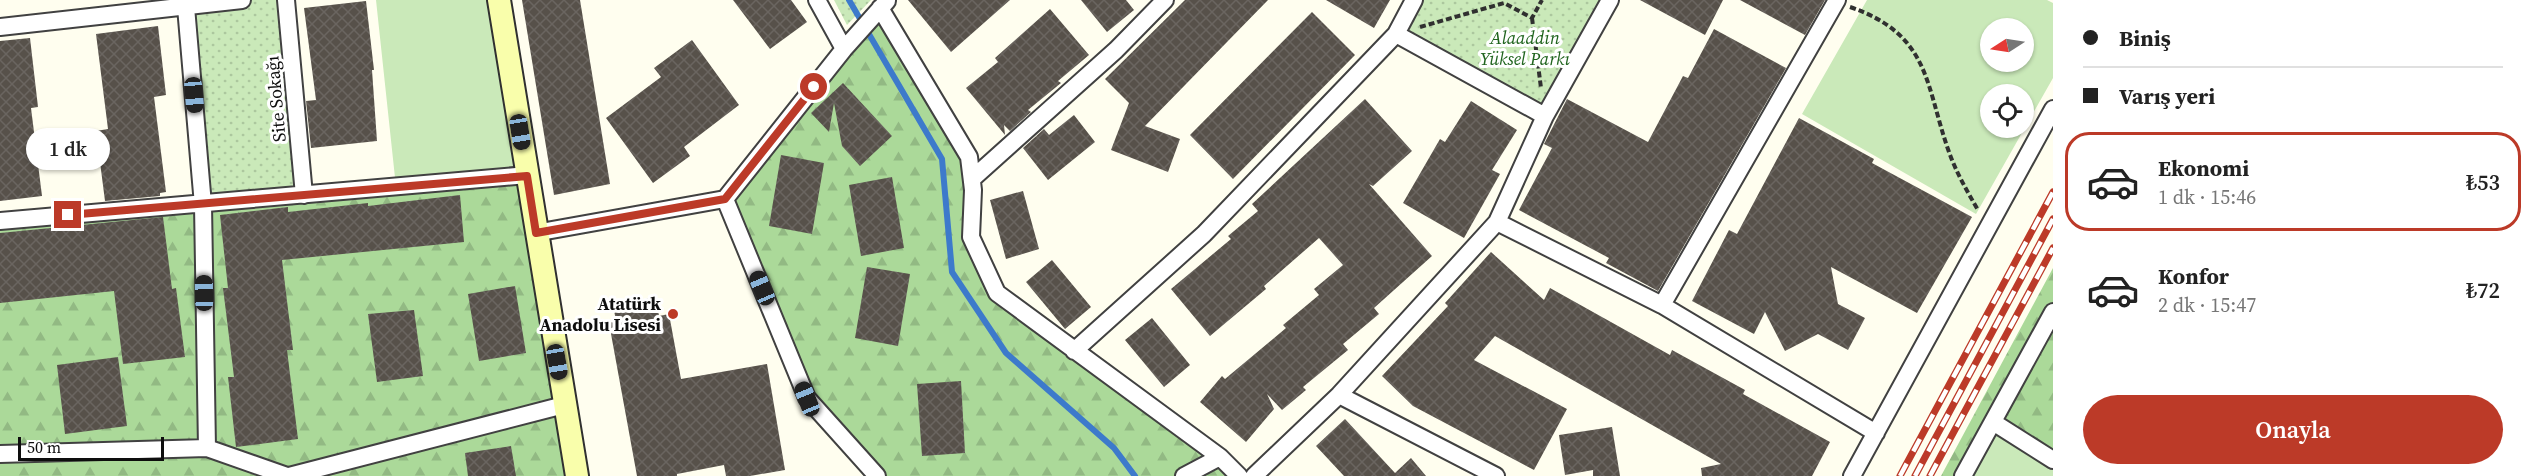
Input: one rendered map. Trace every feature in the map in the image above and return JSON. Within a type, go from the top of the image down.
[{"type":"main road","points":[[499,0],[577,476]]},
{"type":"street","points":[[0,27],[242,0]]},
{"type":"street","name":"Site Sokağı","points":[[286,0],[304,195]]},
{"type":"street","points":[[817,0],[844,49]]},
{"type":"street","points":[[972,179],[1116,50],[1165,0]]},
{"type":"street","points":[[1074,351],[1203,234],[1396,34],[1414,0]]},
{"type":"street","points":[[1254,476],[1339,395],[1497,222],[1545,116],[1610,0]]},
{"type":"street","points":[[1662,305],[1836,1]]},
{"type":"street","points":[[536,233],[725,199],[844,49],[884,4],[969,157],[972,179],[970,237],[997,293],[1220,457],[1239,476]]},
{"type":"street","points":[[186,7],[202,205],[207,448]]},
{"type":"street","points":[[1396,34],[1545,116]]},
{"type":"street","points":[[1852,476],[2053,109]]},
{"type":"street","points":[[0,221],[527,176]]},
{"type":"street","points":[[725,199],[807,399],[877,476]]},
{"type":"street","points":[[1497,222],[1662,305],[1876,434]]},
{"type":"street","points":[[1963,476],[2053,312]]},
{"type":"street","points":[[1339,395],[1496,476]]},
{"type":"street","points":[[0,454],[207,448],[288,476],[564,405]]},
{"type":"street","points":[[1993,422],[2053,460]]},
{"type":"street","points":[[1184,476],[1220,457]]},
{"type":"path","points":[[1542,0],[1532,18],[1545,116]]},
{"type":"path","points":[[1396,34],[1504,1],[1532,18]]},
{"type":"path","points":[[1836,1],[1879,20],[1902,39],[1919,58],[1931,86],[1949,152],[1989,229]]},
{"type":"green space","points":[[242,0],[286,0],[304,195],[203,205],[186,7]]},
{"type":"green space","points":[[376,0],[499,0],[527,175],[396,187]]},
{"type":"green space","points":[[834,0],[871,0],[847,25]]},
{"type":"green space","name":"Alaaddin Yüksel Parkı","points":[[1414,0],[1610,0],[1545,116],[1396,34]]},
{"type":"green space","points":[[1867,0],[2047,0],[2053,3],[2053,78],[2034,112],[2034,84],[1980,84],[1980,138],[2019,138],[1976,214],[1802,114]]},
{"type":"green space","points":[[880,8],[969,157],[971,237],[997,293],[1239,476],[877,476],[807,398],[725,199]]},
{"type":"green space","points":[[527,175],[577,476],[0,476],[0,221]]},
{"type":"green space","points":[[2053,268],[2053,460],[1993,422],[1963,476],[1941,476]]},
{"type":"green space","points":[[1993,422],[2053,460],[2053,476],[1963,476]]},
{"type":"building","points":[[522,0],[580,0],[610,184],[554,195]]},
{"type":"building","points":[[733,0],[791,0],[807,22],[770,49]]},
{"type":"building","points":[[908,0],[1010,0],[951,52]]},
{"type":"building","points":[[1081,0],[1126,0],[1134,10],[1107,32]]},
{"type":"building","points":[[1185,0],[1268,0],[1145,126],[1180,139],[1168,172],[1111,150],[1129,103],[1105,79]]},
{"type":"building","points":[[1326,0],[1390,0],[1374,28]]},
{"type":"building","points":[[1640,0],[1723,0],[1705,35]]},
{"type":"building","points":[[1740,0],[1825,0],[1805,35]]},
{"type":"building","points":[[366,1],[374,70],[372,70],[377,141],[311,148],[306,101],[316,100],[304,8]]},
{"type":"building","points":[[1050,9],[1089,55],[1058,81],[1061,83],[1028,110],[1031,112],[1010,131],[1004,125],[1005,135],[966,88],[998,62],[995,58]]},
{"type":"building","points":[[1312,12],[1355,55],[1233,179],[1190,135]]},
{"type":"building","points":[[158,26],[166,95],[154,97],[166,192],[160,193],[160,196],[105,201],[96,131],[108,129],[96,34]]},
{"type":"building","points":[[1714,29],[1786,68],[1658,291],[1606,263],[1609,258],[1519,210],[1552,148],[1544,144],[1567,99],[1648,142],[1683,76],[1688,78]]},
{"type":"building","points":[[30,38],[38,107],[31,108],[42,196],[0,201],[0,41]]},
{"type":"building","points":[[692,40],[739,105],[684,147],[690,156],[653,183],[606,118],[661,77],[654,68]]},
{"type":"building","points":[[843,83],[892,136],[860,166],[842,146],[834,103],[829,132],[811,113]]},
{"type":"building","points":[[1365,99],[1412,151],[1373,186],[1369,184],[1432,256],[1374,308],[1379,314],[1343,344],[1348,350],[1303,387],[1306,390],[1282,410],[1267,394],[1274,409],[1246,442],[1200,402],[1222,376],[1225,379],[1286,328],[1283,325],[1319,295],[1314,289],[1343,265],[1319,238],[1264,286],[1266,289],[1210,336],[1171,289],[1231,239],[1228,236],[1258,211],[1252,204]]},
{"type":"building","points":[[1471,101],[1517,130],[1492,170],[1500,174],[1464,238],[1403,203],[1440,139],[1445,142]]},
{"type":"building","points":[[1074,115],[1095,142],[1048,180],[1023,148],[1044,129],[1049,135]]},
{"type":"building","points":[[1799,118],[1874,159],[1872,163],[1972,217],[1917,313],[1831,267],[1838,304],[1865,318],[1848,350],[1818,334],[1785,351],[1765,312],[1754,334],[1692,301],[1729,230],[1737,234]]},
{"type":"building","points":[[781,155],[824,163],[812,234],[769,226]]},
{"type":"building","points":[[892,177],[904,248],[861,256],[849,185]]},
{"type":"building","points":[[1023,191],[1039,249],[1006,259],[990,200]]},
{"type":"building","points":[[460,195],[464,242],[282,260],[293,350],[287,350],[298,439],[236,447],[228,377],[234,377],[223,288],[228,288],[220,215],[288,207],[288,212],[368,203],[368,206]]},
{"type":"building","points":[[163,217],[172,289],[176,288],[185,357],[123,364],[114,291],[0,303],[0,233]]},
{"type":"building","points":[[1491,252],[1544,300],[1550,288],[1670,355],[1672,350],[1745,390],[1743,394],[1830,442],[1812,476],[1702,476],[1701,468],[1721,464],[1495,336],[1474,360],[1567,409],[1534,470],[1413,406],[1382,376],[1448,306],[1445,303]]},
{"type":"building","points":[[1052,260],[1091,307],[1065,329],[1026,282]]},
{"type":"building","points":[[867,267],[910,274],[898,346],[855,338]]},
{"type":"building","points":[[515,286],[526,353],[479,361],[468,294]]},
{"type":"building","points":[[656,297],[659,316],[669,314],[681,379],[767,364],[785,470],[750,476],[726,476],[724,465],[677,474],[677,476],[637,476],[609,323],[616,321],[613,305]]},
{"type":"building","points":[[414,310],[423,376],[377,382],[368,314]]},
{"type":"building","points":[[1152,318],[1190,365],[1164,387],[1125,340]]},
{"type":"building","points":[[118,357],[127,426],[65,434],[57,365]]},
{"type":"building","points":[[961,381],[965,453],[922,456],[917,384]]},
{"type":"building","points":[[1345,419],[1395,473],[1411,458],[1426,476],[1344,476],[1316,446]]},
{"type":"building","points":[[1612,427],[1620,476],[1593,476],[1593,470],[1565,475],[1559,435]]},
{"type":"building","points":[[511,446],[516,476],[468,476],[465,453]]},
{"type":"waterway","points":[[849,0],[942,159],[952,272],[1006,353],[1114,448],[1135,476]]},
{"type":"railway","points":[[1900,476],[2053,192]]},
{"type":"railway","points":[[1915,476],[2053,219]]},
{"type":"railway","points":[[1930,476],[2053,248]]},
{"type":"place","name":"Atatürk Anadolu Lisesi","points":[[673,314]]},
{"type":"route","points":[[68,215],[527,176],[536,233],[725,199],[814,87]]}]
